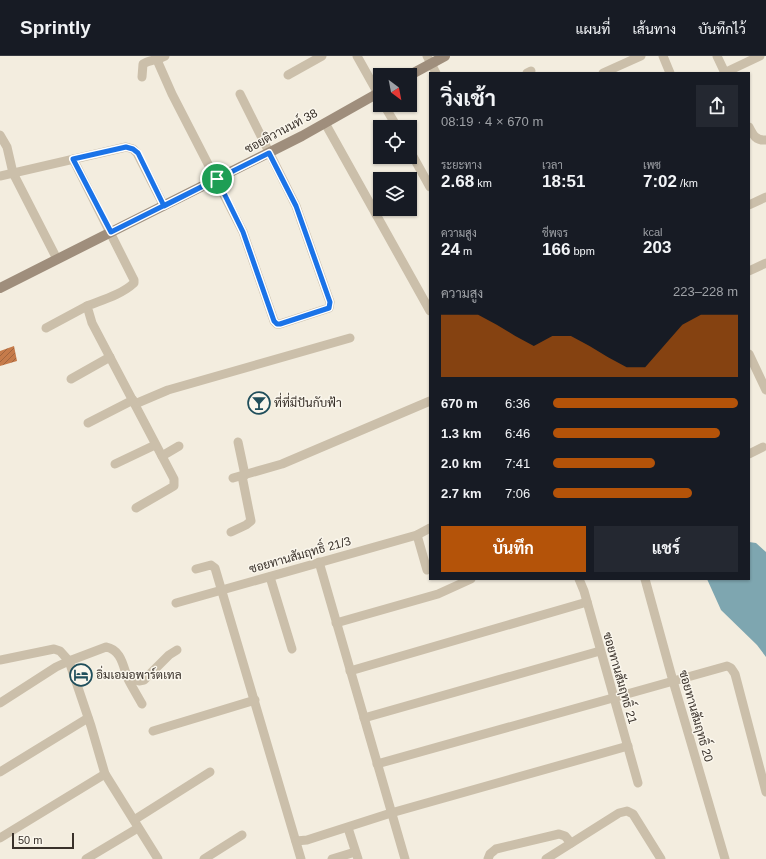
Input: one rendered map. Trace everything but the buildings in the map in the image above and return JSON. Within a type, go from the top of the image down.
[{"type":"street","points":[[288,75],[322,56]]},
{"type":"street","points":[[357,56],[373,84]]},
{"type":"street","points":[[417,69],[429,60],[445,56]]},
{"type":"street","points":[[605,72],[641,56]]},
{"type":"street","points":[[663,56],[670,72]]},
{"type":"street","points":[[717,56],[724,72]]},
{"type":"street","points":[[726,72],[760,56]]},
{"type":"street","points":[[142,77],[143,64],[161,58],[172,94],[243,232],[274,321],[277,324],[280,324],[329,308],[330,302],[296,206],[240,94]]},
{"type":"street","points":[[429,60],[435,72]]},
{"type":"street","name":"ซอยติวานนท์ 38","points":[[0,288],[269,153],[373,97]]},
{"type":"street","points":[[325,123],[429,309]]},
{"type":"street","points":[[750,132],[760,140],[766,140]]},
{"type":"street","points":[[0,135],[7,147],[13,173],[57,259]]},
{"type":"street","points":[[0,176],[126,147],[133,149],[138,153],[164,206]]},
{"type":"street","points":[[46,328],[87,306],[111,297],[134,283],[134,280],[111,232],[73,159]]},
{"type":"street","points":[[417,164],[429,185]]},
{"type":"street","points":[[750,205],[766,197]]},
{"type":"street","points":[[750,270],[766,262]]},
{"type":"street","points":[[87,306],[92,323],[174,479],[174,486],[136,508]]},
{"type":"street","points":[[88,423],[134,402],[168,390],[350,338]]},
{"type":"street","points":[[750,356],[763,375],[766,390]]},
{"type":"street","points":[[71,379],[110,357]]},
{"type":"street","points":[[233,478],[282,464],[429,401]]},
{"type":"street","points":[[232,532],[251,521],[238,442]]},
{"type":"street","points":[[115,464],[155,445]]},
{"type":"street","points":[[162,456],[179,446]]},
{"type":"street","points":[[750,454],[763,447]]},
{"type":"street","name":"ซอยทานสัมฤทธิ์ 21/3","points":[[176,603],[417,534],[429,528]]},
{"type":"street","points":[[417,534],[427,570]]},
{"type":"street","points":[[318,562],[405,859]]},
{"type":"street","points":[[196,569],[211,565],[213,566],[255,700],[301,859]]},
{"type":"street","points":[[270,577],[292,649]]},
{"type":"street","points":[[336,623],[438,594],[469,580]]},
{"type":"street","name":"ซอยทานสัมฤทธิ์ 21","points":[[579,580],[587,602],[638,783]]},
{"type":"street","name":"ซอยทานสัมฤทธิ์ 20","points":[[645,580],[673,682],[725,859]]},
{"type":"street","points":[[350,671],[587,602]]},
{"type":"street","points":[[0,703],[56,667],[106,647],[111,648],[123,661],[128,678],[142,704]]},
{"type":"street","points":[[0,660],[54,649],[60,650],[69,661],[105,774],[158,859]]},
{"type":"street","points":[[128,678],[139,681],[144,680],[169,655],[177,650]]},
{"type":"street","points":[[364,718],[600,651]]},
{"type":"street","points":[[377,764],[727,666],[735,674],[766,792]]},
{"type":"street","points":[[153,731],[255,700]]},
{"type":"street","points":[[0,772],[88,718]]},
{"type":"street","points":[[296,841],[307,840],[391,813],[628,746]]},
{"type":"street","points":[[86,859],[210,772]]},
{"type":"street","points":[[0,838],[105,774]]},
{"type":"street","points":[[546,859],[619,813],[627,811],[633,814],[661,859]]},
{"type":"street","points":[[332,859],[357,856],[348,828]]},
{"type":"street","points":[[488,859],[490,854],[496,849],[559,834],[565,836],[572,843]]},
{"type":"street","points":[[204,859],[242,835]]},
{"type":"water","points":[[750,542],[756,543],[766,552],[766,657],[757,645],[721,610],[707,580],[750,580]]},
{"type":"place","name":"ที่ที่มีปันกับฟ้า","points":[[259,403]]},
{"type":"place","name":"อิ่มเอมอพาร์ตเทล","points":[[81,675]]},
{"type":"route","points":[[217,179],[164,206],[138,153],[133,149],[126,147],[73,159],[111,232],[164,206],[217,179],[243,232],[274,321],[277,324],[280,324],[329,308],[331,306],[330,302],[296,206],[269,153],[217,179]]}]
